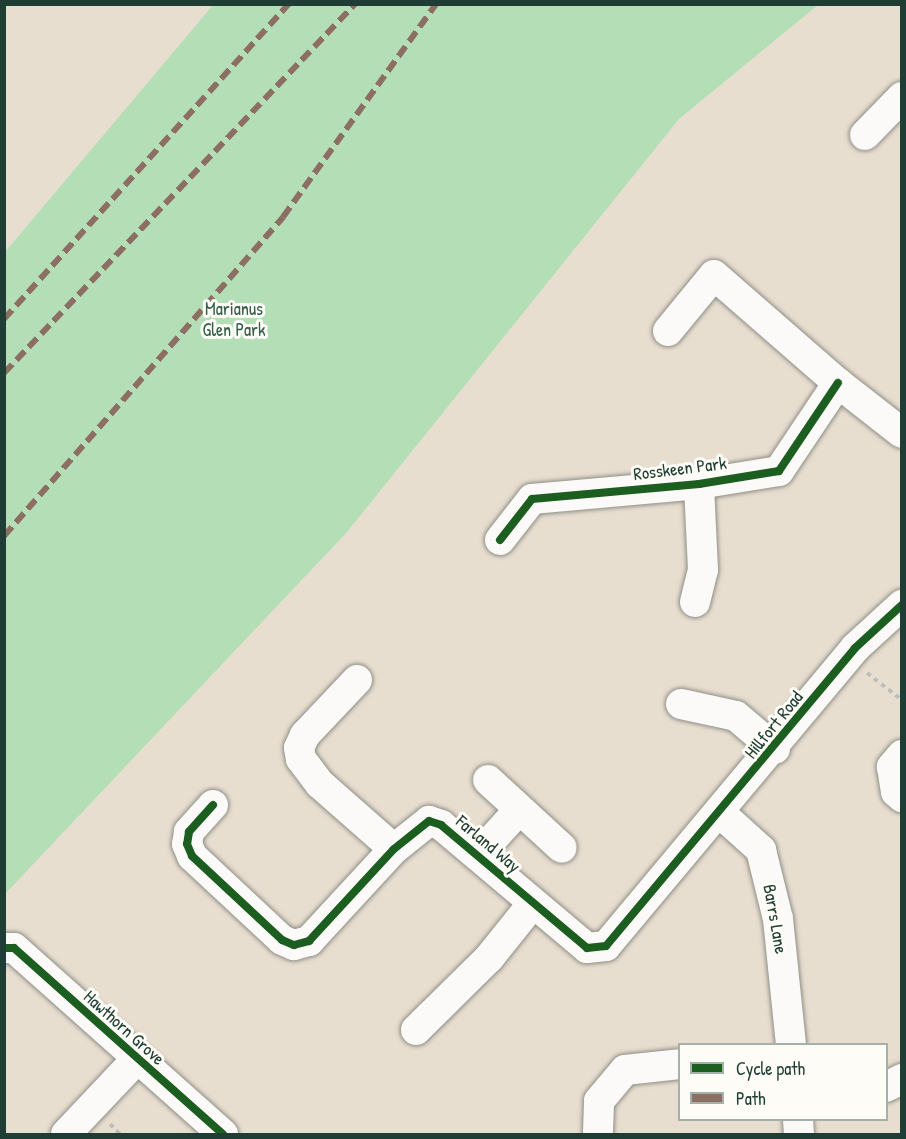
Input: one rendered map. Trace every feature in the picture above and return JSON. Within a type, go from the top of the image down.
[{"type":"street","points":[[865,135],[902,97]]},
{"type":"street","points":[[668,331],[714,274],[838,383],[900,427]]},
{"type":"street","name":"Rosskeen Park","points":[[500,540],[532,499],[699,484],[779,471],[838,383]]},
{"type":"street","name":"Rosskeen Park","points":[[695,602],[703,570],[699,484]]},
{"type":"street","name":"Hillfort Road","points":[[719,812],[775,749],[848,657],[902,605]]},
{"type":"street","points":[[357,680],[304,735],[299,748],[301,759],[320,784],[394,849]]},
{"type":"street","points":[[681,704],[736,716],[775,749]]},
{"type":"street","points":[[902,755],[892,767],[896,792],[902,797]]},
{"type":"street","points":[[488,780],[562,848]]},
{"type":"street","name":"Farland Way","points":[[213,805],[189,832],[187,844],[192,856],[282,940],[294,945],[309,941],[394,849],[429,821],[441,825],[587,948],[606,946],[719,812]]},
{"type":"street","points":[[478,855],[519,810]]},
{"type":"street","name":"Barrs Lane","points":[[719,812],[761,850],[778,919],[791,1043]]},
{"type":"street","points":[[416,1030],[489,958],[533,903]]},
{"type":"street","name":"Hawthorn Grove","points":[[4,948],[14,948],[136,1060],[223,1134]]},
{"type":"street","name":"Hawthorn Grove","points":[[66,1134],[136,1060]]},
{"type":"street","points":[[598,1132],[599,1101],[624,1070],[678,1064]]},
{"type":"street","points":[[888,1086],[902,1079]]},
{"type":"path","points":[[848,657],[902,700]]},
{"type":"green space","name":"Marianus Glen Park","points":[[213,5],[818,5],[679,119],[347,532],[5,894],[5,252]]},
{"type":"marked path","points":[[4,319],[289,4]]},
{"type":"marked path","points":[[4,373],[355,4]]},
{"type":"marked path","points":[[4,536],[283,217],[436,4]]},
{"type":"cycle path","points":[[500,540],[532,499],[699,484],[779,471],[838,383]]},
{"type":"cycle path","points":[[213,805],[189,832],[187,844],[192,856],[282,940],[294,945],[309,941],[394,849],[429,821],[441,825],[587,948],[606,946],[855,648],[902,605]]},
{"type":"cycle path","points":[[4,948],[14,948],[223,1134]]}]
